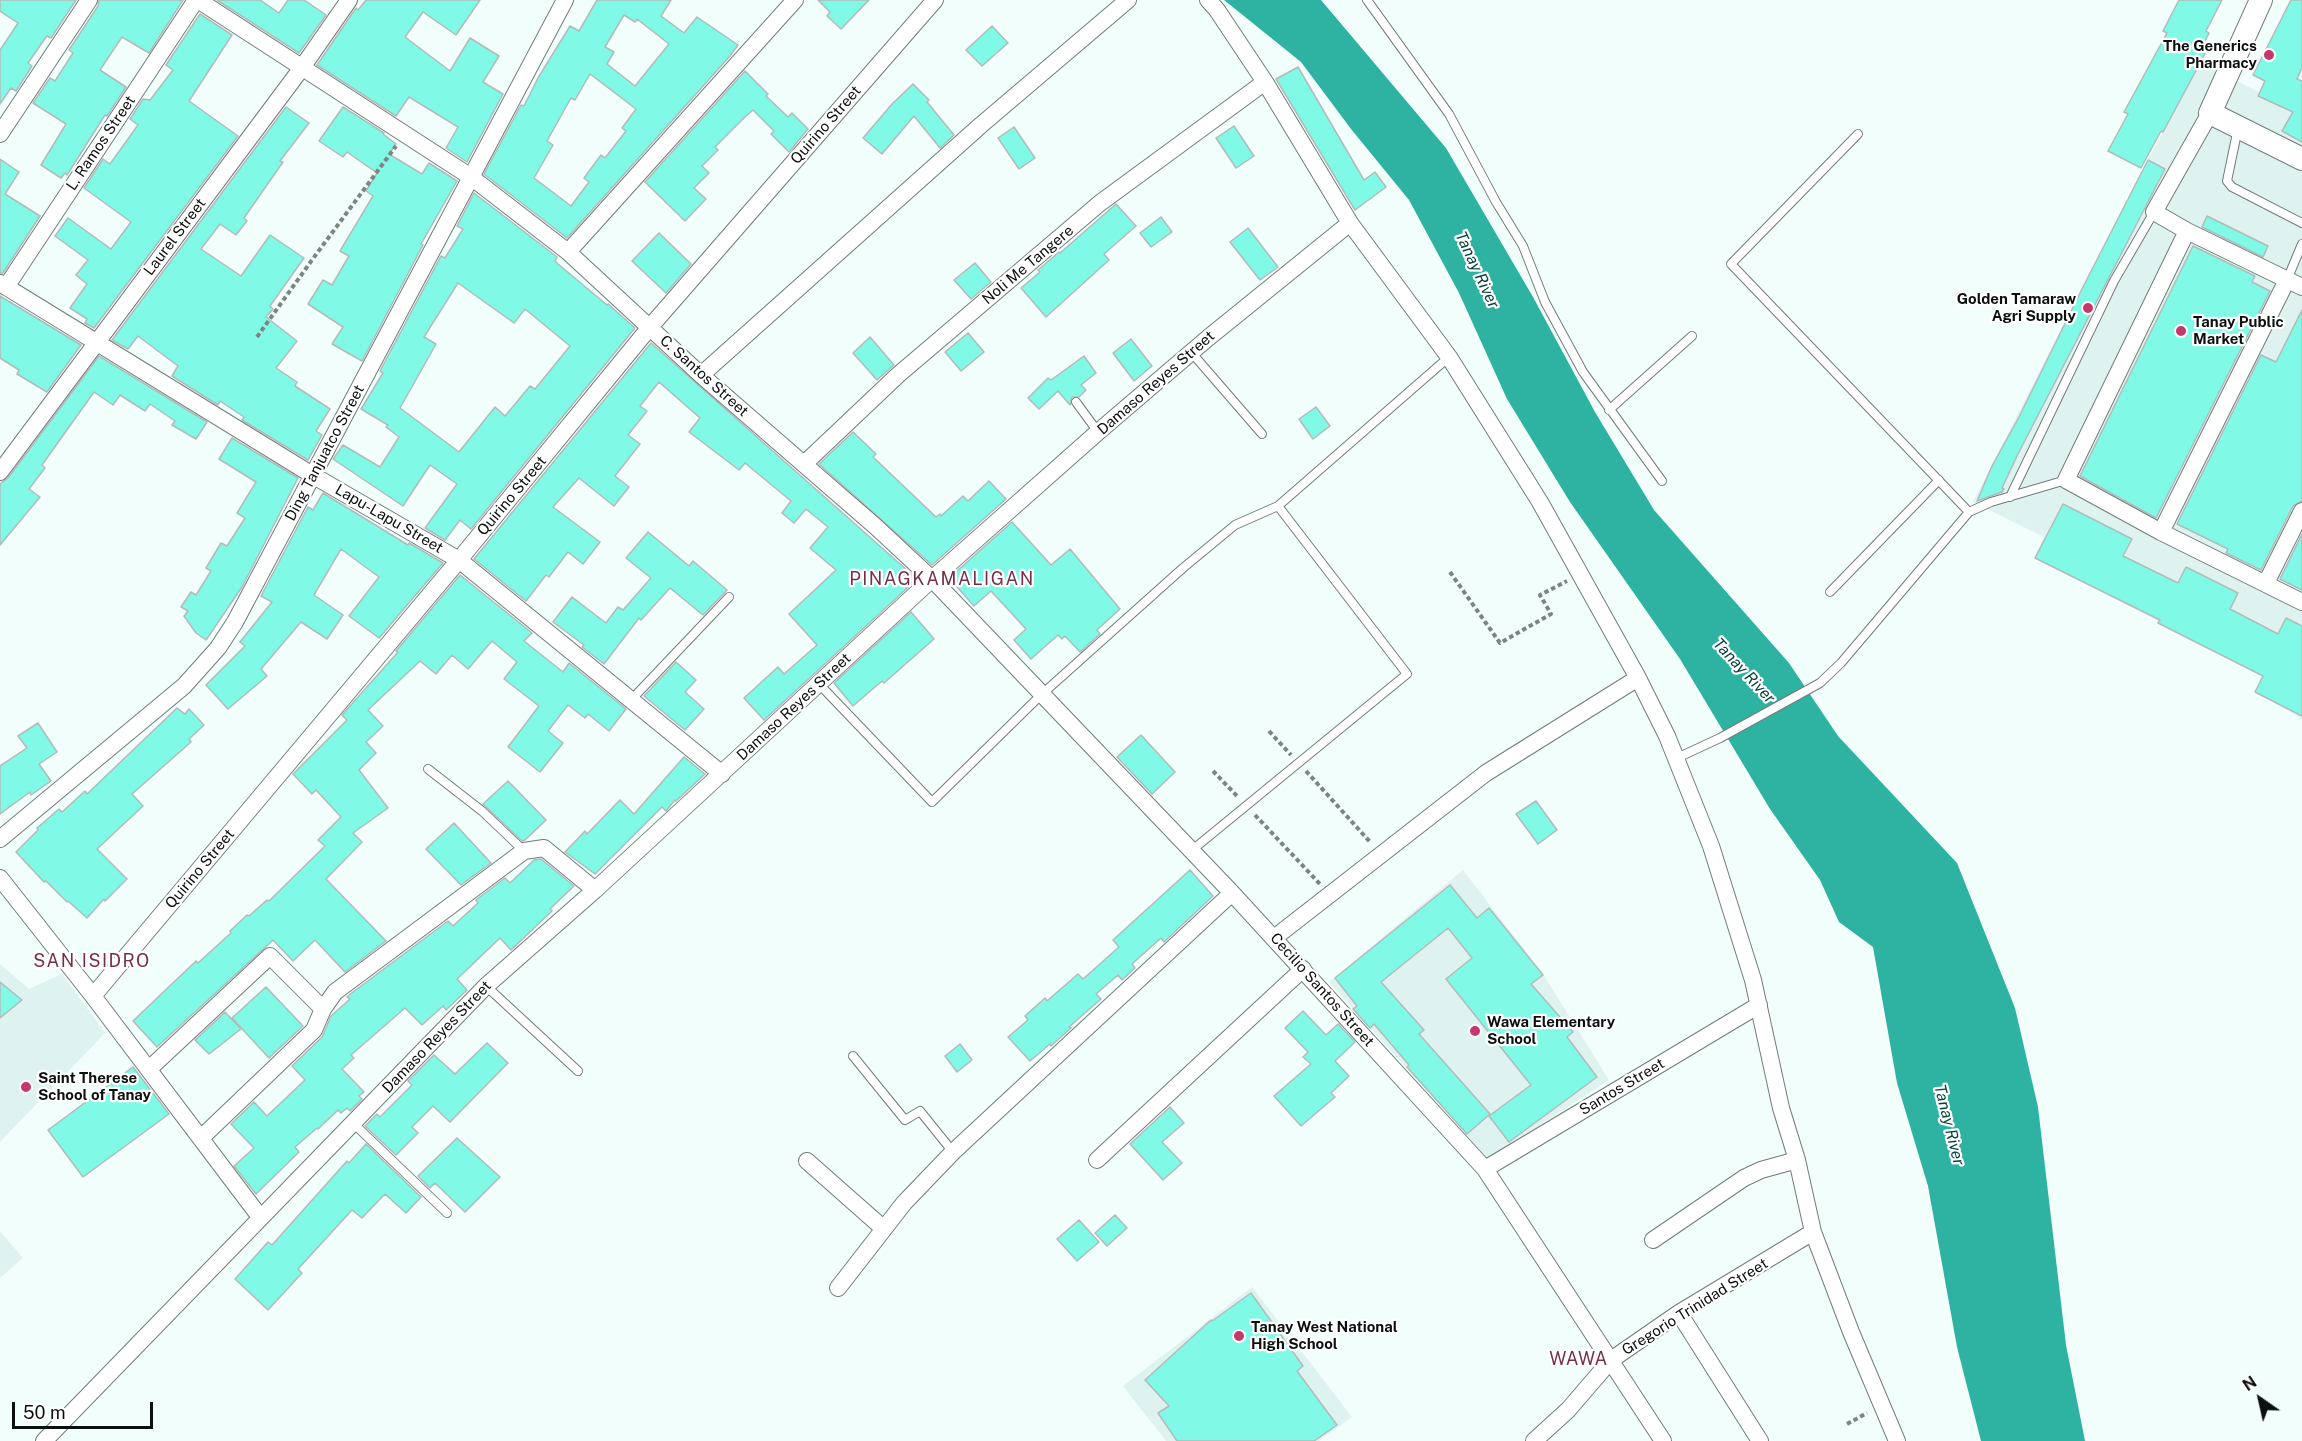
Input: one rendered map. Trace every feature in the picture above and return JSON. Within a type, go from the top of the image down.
[{"type":"main road","points":[[2261,0],[2210,112],[2302,159]]},
{"type":"street","points":[[0,134],[89,0]]},
{"type":"street","name":"C. Santos Street","points":[[197,0],[471,177],[568,252],[701,375],[875,526],[932,579]]},
{"type":"street","name":"L. Ramos Street","points":[[3,285],[197,0]]},
{"type":"street","name":"Laurel Street","points":[[0,472],[350,0]]},
{"type":"street","name":"Ding Tanjuatco Street","points":[[0,839],[184,686],[218,648],[235,622],[314,476],[565,0]]},
{"type":"street","points":[[568,252],[795,0]]},
{"type":"street","name":"Quirino Street","points":[[93,996],[459,560],[650,327],[935,0]]},
{"type":"street","points":[[701,375],[973,132],[1128,0]]},
{"type":"street","points":[[1208,0],[1218,10],[1265,82],[1350,223],[1449,357],[1540,502],[1638,678],[1677,758],[1711,846],[1760,1005],[1781,1108],[1797,1160],[1813,1232],[1896,1441]]},
{"type":"street","name":"Noli Me Tangere","points":[[804,464],[898,375],[1100,203],[1265,82]]},
{"type":"street","points":[[2161,532],[2295,284],[2187,231],[2154,212],[2210,112]]},
{"type":"street","name":"Damaso Reyes Street","points":[[44,1441],[486,986],[595,890],[932,579],[1098,432],[1191,352],[1350,223]]},
{"type":"street","points":[[2187,231],[2066,480],[2161,532],[2302,602]]},
{"type":"street","name":"Lapu-Lapu Street","points":[[3,285],[314,476],[459,560],[722,774]]},
{"type":"street","points":[[2266,584],[2302,511]]},
{"type":"street","name":"Cecilio Santos Street","points":[[932,579],[1232,893],[1485,1169],[1664,1441]]},
{"type":"street","points":[[1274,938],[1486,773],[1638,678]]},
{"type":"street","points":[[201,1138],[314,1030],[323,1009],[335,992],[525,851],[544,848],[595,890]]},
{"type":"street","points":[[0,878],[149,1069],[260,1217]]},
{"type":"street","points":[[838,1288],[904,1203],[953,1152],[1232,893]]},
{"type":"street","points":[[149,1069],[270,956],[323,1009]]},
{"type":"street","points":[[1097,1160],[1303,969]]},
{"type":"street","name":"Santos Street","points":[[1485,1169],[1760,1005]]},
{"type":"street","points":[[1653,1240],[1744,1178],[1761,1170],[1797,1160]]},
{"type":"street","points":[[807,1161],[884,1229]]},
{"type":"street","name":"Gregorio Trinidad Street","points":[[1534,1441],[1568,1410],[1611,1360],[1679,1313],[1813,1232]]},
{"type":"street","points":[[1679,1313],[1760,1441]]},
{"type":"lane","points":[[1366,0],[1449,114],[1496,202],[1523,246],[1545,302],[1583,372],[1662,481]]},
{"type":"lane","points":[[2238,127],[2227,181],[2232,187],[2302,223]]},
{"type":"lane","points":[[1858,134],[1731,264],[1969,512]]},
{"type":"lane","points":[[2010,497],[2114,281],[2154,212]]},
{"type":"lane","points":[[2295,284],[2302,244]]},
{"type":"lane","points":[[1609,410],[1692,336]]},
{"type":"lane","points":[[1191,352],[1262,434]]},
{"type":"lane","points":[[819,684],[932,802],[1041,695],[1183,568],[1235,525],[1278,506],[1449,357]]},
{"type":"lane","points":[[1076,402],[1098,432]]},
{"type":"lane","points":[[1830,592],[1939,480]]},
{"type":"lane","points":[[1677,758],[1720,738],[1820,683],[1841,663],[1969,512],[2066,480]]},
{"type":"lane","points":[[1191,851],[1407,674],[1278,506]]},
{"type":"lane","points":[[632,699],[678,648],[729,597]]},
{"type":"lane","points":[[428,769],[482,811],[525,851]]},
{"type":"lane","points":[[486,986],[578,1071]]},
{"type":"lane","points":[[853,1056],[905,1120],[920,1111],[953,1152]]},
{"type":"lane","points":[[353,1123],[447,1213]]},
{"type":"path","points":[[257,337],[405,135]]},
{"type":"path","points":[[1450,572],[1500,643],[1551,614],[1540,595],[1581,574]]},
{"type":"path","points":[[1269,731],[1381,854]]},
{"type":"path","points":[[1213,771],[1330,894]]},
{"type":"path","points":[[1847,1424],[1880,1405]]},
{"type":"shaded area","name":"Tanay Public Market","points":[[2201,62],[2302,115],[2302,719],[2256,692],[2263,674],[2034,558],[2044,537],[1973,502],[2148,159]]},
{"type":"shaded area","name":"Wawa Elementary School","points":[[1463,870],[1543,974],[1609,1080],[1488,1159],[1329,982]]},
{"type":"shaded area","name":"Saint Therese School of Tanay","points":[[0,964],[29,989],[62,974],[105,1033],[0,1142]]},
{"type":"shaded area","points":[[0,1231],[23,1258],[0,1278]]},
{"type":"shaded area","name":"Tanay West National High School","points":[[1252,1287],[1352,1417],[1319,1441],[1166,1441],[1123,1386]]},
{"type":"water","name":"Tanay River","points":[[1224,0],[1321,0],[1446,148],[1533,297],[1595,412],[1654,510],[1789,663],[1838,736],[1957,863],[2015,1008],[2038,1107],[2066,1345],[2085,1441],[1981,1441],[1957,1347],[1928,1186],[1897,1083],[1873,947],[1839,922],[1820,880],[1770,809],[1680,659],[1570,502],[1507,399],[1459,293],[1409,200],[1351,129],[1301,62]]},
{"type":"building","points":[[0,0],[76,0],[51,38],[47,36],[28,63],[32,66],[16,91],[11,88],[0,104],[0,50],[18,23],[0,11]]},
{"type":"building","points":[[99,0],[183,0],[149,53],[122,37],[100,70],[126,87],[107,116],[105,115],[67,175],[65,173],[61,178],[41,165],[66,124],[33,103],[50,78],[55,81],[73,53],[69,50],[98,6]]},
{"type":"building","points":[[217,0],[260,0],[279,13],[288,0],[304,0],[326,15],[299,53]]},
{"type":"building","points":[[366,0],[480,0],[456,35],[423,12],[405,37],[450,71],[470,38],[499,56],[483,82],[503,94],[467,162],[446,148],[458,127],[409,97],[396,116],[317,65],[356,8],[358,10]]},
{"type":"building","points":[[597,0],[671,0],[661,16],[684,33],[697,17],[738,45],[567,238],[484,174],[521,105],[524,106],[538,78],[570,26],[579,31]],"holes":[[[624,15],[635,22],[637,19],[669,44],[635,86],[607,64],[614,52],[605,47]],[[590,74],[636,109],[622,128],[626,131],[605,158],[601,155],[584,178],[589,182],[571,206],[534,178],[553,145],[547,141],[571,98],[575,100]]]},
{"type":"building","points":[[818,0],[869,0],[841,29],[827,16],[830,12]]},
{"type":"building","points":[[2179,0],[2222,0],[2206,31],[2209,33],[2200,52],[2205,54],[2141,168],[2108,151],[2128,114],[2124,112],[2167,33],[2163,31]]},
{"type":"building","points":[[2291,0],[2302,0],[2302,68],[2297,79],[2302,81],[2302,142],[2282,131],[2293,112],[2258,96],[2265,81],[2253,75]]},
{"type":"building","points":[[200,14],[232,35],[189,101],[238,136],[94,328],[85,323],[87,319],[70,308],[87,284],[76,275],[88,260],[55,236],[68,218],[111,249],[131,222],[84,188],[103,159],[110,164],[138,125],[130,119],[143,99],[150,100],[173,70],[166,65]]},
{"type":"building","points":[[992,26],[1008,43],[982,66],[966,50]]},
{"type":"building","points":[[1298,67],[1364,180],[1375,172],[1386,187],[1355,210],[1276,79]]},
{"type":"building","points":[[745,71],[788,117],[792,113],[808,129],[789,152],[771,134],[774,131],[753,110],[715,147],[718,150],[702,166],[709,173],[694,188],[706,199],[685,221],[645,182]]},
{"type":"building","points":[[913,84],[929,100],[927,102],[954,135],[940,148],[914,116],[882,154],[863,138],[892,104]]},
{"type":"building","points":[[286,107],[309,123],[280,161],[283,162],[244,218],[247,221],[236,235],[220,224],[201,249],[241,276],[270,235],[304,258],[270,306],[273,309],[266,317],[297,341],[276,368],[297,382],[295,386],[330,409],[316,431],[322,435],[308,460],[242,420],[244,417],[220,401],[218,405],[172,376],[178,366],[138,336],[128,349],[112,340]]},
{"type":"building","points":[[343,107],[384,133],[396,144],[389,154],[422,174],[429,163],[457,181],[421,244],[423,245],[362,361],[332,344],[343,327],[308,304],[323,280],[332,285],[349,256],[340,251],[373,196],[366,191],[377,173],[347,152],[343,157],[319,141]]},
{"type":"building","points":[[1234,126],[1254,156],[1236,168],[1216,138]]},
{"type":"building","points":[[1014,127],[1035,158],[1019,169],[998,138]]},
{"type":"building","points":[[0,159],[19,172],[5,194],[40,216],[3,273],[0,273]]},
{"type":"building","points":[[2148,160],[2165,169],[2017,456],[2002,488],[2004,489],[2002,492],[1977,501],[1992,466]]},
{"type":"building","points":[[474,193],[557,257],[555,261],[558,264],[635,328],[471,529],[460,520],[445,540],[425,528],[457,484],[430,465],[403,506],[333,459],[343,445],[380,467],[399,437],[386,427],[388,425],[361,409],[383,373],[380,371],[441,256],[445,258],[463,229],[457,226]],"holes":[[[458,283],[514,323],[525,309],[570,346],[535,389],[530,386],[505,416],[495,407],[459,452],[400,408],[436,344],[424,337]]]},
{"type":"building","points":[[1116,204],[1136,226],[1104,254],[1109,260],[1046,317],[1021,288],[1040,272],[1038,270]]},
{"type":"building","points":[[2207,216],[2268,246],[2263,257],[2202,227]]},
{"type":"building","points":[[1161,217],[1172,232],[1151,247],[1140,233]]},
{"type":"building","points":[[1248,228],[1278,267],[1260,280],[1230,242]]},
{"type":"building","points":[[659,233],[691,264],[666,293],[632,261]]},
{"type":"building","points":[[2193,246],[2255,276],[2252,282],[2270,291],[2156,518],[2080,476]]},
{"type":"building","points":[[975,263],[991,282],[971,299],[954,280]]},
{"type":"building","points":[[0,296],[81,345],[47,392],[17,374],[19,370],[0,358]]},
{"type":"building","points":[[2302,310],[2302,501],[2293,506],[2261,570],[2226,553],[2228,549],[2177,524],[2261,355],[2276,362]]},
{"type":"building","points":[[968,333],[984,352],[961,371],[945,352]]},
{"type":"building","points":[[870,337],[894,365],[877,380],[853,353]]},
{"type":"building","points":[[1131,339],[1152,366],[1134,381],[1113,353]]},
{"type":"building","points":[[651,343],[917,579],[764,720],[744,698],[778,667],[784,674],[817,645],[789,614],[836,570],[810,548],[828,527],[806,509],[794,523],[782,513],[791,501],[745,463],[739,470],[689,432],[700,418],[659,382],[640,406],[647,411],[628,435],[640,444],[615,476],[629,487],[614,506],[579,478],[553,507],[600,542],[583,564],[568,552],[549,577],[546,575],[526,601],[474,559]]},
{"type":"building","points":[[99,356],[207,422],[196,439],[172,425],[175,421],[150,404],[145,411],[120,395],[113,405],[94,392],[42,465],[45,468],[29,489],[40,497],[0,545],[0,484],[8,478]]},
{"type":"building","points":[[1084,356],[1096,373],[1081,385],[1086,390],[1079,397],[1072,397],[1070,405],[1058,391],[1039,409],[1028,398],[1048,378],[1051,380]]},
{"type":"building","points":[[1316,407],[1330,426],[1313,439],[1299,419]]},
{"type":"building","points":[[853,432],[876,454],[873,457],[936,517],[940,514],[941,516],[963,496],[968,501],[989,481],[1006,499],[932,565],[819,464]]},
{"type":"building","points":[[232,438],[298,478],[242,587],[206,640],[196,633],[184,616],[188,611],[181,607],[191,592],[196,595],[211,571],[206,568],[221,543],[227,546],[245,518],[237,513],[256,482],[219,459]]},
{"type":"building","points":[[323,493],[408,545],[409,543],[443,563],[379,638],[349,616],[379,577],[341,549],[314,595],[343,615],[327,639],[301,622],[261,669],[267,676],[228,709],[206,685],[245,646],[240,642],[272,602],[261,596],[308,507],[313,510]]},
{"type":"building","points":[[2063,504],[2132,539],[2123,556],[2178,583],[2186,567],[2238,593],[2230,609],[2278,634],[2286,618],[2302,626],[2302,716],[2255,692],[2263,676],[2158,623],[2160,620],[2035,558]]},
{"type":"building","points":[[1012,522],[1051,565],[1070,549],[1120,609],[1097,630],[1100,634],[1080,652],[1065,636],[1062,639],[1058,635],[1031,659],[1014,640],[1026,629],[991,591],[974,606],[949,578]]},
{"type":"building","points":[[648,532],[689,566],[693,561],[727,590],[703,615],[670,588],[641,620],[639,618],[604,664],[582,647],[584,645],[553,622],[572,597],[606,623],[618,607],[623,610],[651,578],[626,558]]},
{"type":"building","points":[[2302,534],[2302,590],[2280,579]]},
{"type":"building","points":[[460,575],[532,633],[524,641],[563,672],[569,663],[626,709],[609,731],[588,714],[585,718],[568,705],[548,731],[563,743],[540,772],[508,747],[539,706],[504,679],[517,662],[492,641],[468,669],[452,655],[436,674],[420,661],[368,710],[383,726],[366,742],[376,753],[359,770],[388,808],[353,833],[362,842],[326,879],[386,941],[345,972],[315,940],[293,961],[273,940],[157,1047],[133,1021],[196,961],[198,963],[231,933],[230,931],[247,915],[249,916],[267,900],[269,901],[325,846],[318,840],[341,817],[316,790],[312,794],[293,774],[347,720],[342,715],[398,652],[396,651]]},
{"type":"building","points":[[911,612],[934,639],[884,683],[882,681],[853,706],[834,683]]},
{"type":"building","points":[[676,662],[696,680],[685,692],[704,709],[685,730],[644,696]]},
{"type":"building","points":[[177,708],[185,714],[189,709],[204,725],[189,739],[191,742],[132,794],[143,806],[97,849],[127,879],[87,918],[46,881],[44,882],[16,852],[38,830],[37,828],[59,809],[62,812],[85,791],[87,794]]},
{"type":"building","points":[[38,723],[57,752],[39,764],[51,781],[31,795],[30,792],[0,814],[0,766],[27,748],[18,736]]},
{"type":"building","points":[[1141,735],[1175,772],[1152,794],[1117,757]]},
{"type":"building","points":[[684,757],[705,774],[666,811],[662,807],[595,874],[565,852],[585,831],[587,834],[620,800],[634,814]]},
{"type":"building","points":[[508,781],[546,820],[522,841],[483,804]]},
{"type":"building","points":[[1536,801],[1557,830],[1538,844],[1516,814]]},
{"type":"building","points":[[454,823],[491,863],[461,885],[426,849]]},
{"type":"building","points":[[541,859],[574,886],[550,909],[552,911],[511,950],[500,938],[457,979],[467,990],[446,1010],[443,1006],[422,1025],[405,1008],[351,1055],[354,1058],[342,1069],[364,1092],[359,1096],[362,1099],[350,1111],[347,1108],[341,1113],[338,1110],[295,1147],[299,1152],[256,1194],[234,1166],[254,1148],[231,1124],[254,1102],[267,1116],[305,1080],[292,1066],[322,1037],[331,1016],[350,999],[347,997],[448,921],[453,926],[478,903],[476,900],[505,878],[510,883],[534,860]]},
{"type":"building","points":[[1190,870],[1213,896],[1164,942],[1161,938],[1132,964],[1135,968],[1122,980],[1118,975],[1096,994],[1101,999],[1051,1046],[1050,1044],[1030,1061],[1008,1037],[1028,1020],[1025,1016],[1045,998],[1047,1001],[1078,974],[1083,979],[1119,947],[1113,940]]},
{"type":"building","name":"Wawa Elementary School","points":[[1450,885],[1477,918],[1489,908],[1543,975],[1531,984],[1573,1032],[1567,1037],[1597,1077],[1509,1142],[1489,1116],[1531,1085],[1446,979],[1472,958],[1448,928],[1381,982],[1424,1030],[1419,1034],[1490,1114],[1467,1134],[1407,1067],[1409,1065],[1374,1024],[1370,1028],[1353,1009],[1357,1006],[1335,978]]},
{"type":"building","points":[[0,982],[22,1000],[0,1018]]},
{"type":"building","points":[[266,987],[303,1026],[269,1058],[232,1018]]},
{"type":"building","points":[[1303,1011],[1326,1035],[1338,1024],[1355,1042],[1335,1061],[1349,1076],[1331,1093],[1335,1097],[1301,1126],[1274,1096],[1311,1064],[1303,1057],[1308,1052],[1285,1028]]},
{"type":"building","points":[[225,1012],[241,1029],[209,1054],[195,1040]]},
{"type":"building","points":[[487,1043],[508,1063],[450,1122],[433,1106],[412,1127],[418,1133],[396,1155],[365,1126],[377,1114],[380,1117],[412,1085],[408,1081],[434,1055],[455,1074]]},
{"type":"building","points":[[960,1044],[972,1060],[957,1072],[945,1056]]},
{"type":"building","points":[[133,1067],[169,1114],[83,1177],[48,1130]]},
{"type":"building","points":[[1170,1107],[1184,1123],[1162,1142],[1182,1163],[1163,1180],[1130,1144]]},
{"type":"building","points":[[457,1138],[500,1177],[465,1212],[435,1183],[430,1188],[418,1176]]},
{"type":"building","points":[[366,1144],[421,1197],[406,1213],[385,1194],[362,1218],[352,1210],[298,1269],[302,1273],[268,1310],[235,1279],[268,1242],[272,1245],[347,1161],[349,1163]]},
{"type":"building","points":[[1115,1215],[1127,1228],[1107,1246],[1095,1233]]},
{"type":"building","points":[[1079,1220],[1099,1242],[1077,1261],[1057,1239]]},
{"type":"building","name":"Tanay West National High School","points":[[1251,1293],[1303,1366],[1297,1371],[1337,1425],[1314,1441],[1177,1441],[1158,1413],[1169,1406],[1145,1380],[1211,1320]]},
{"type":"place","name":"The Generics Pharmacy","points":[[2269,55]]},
{"type":"place","name":"Golden Tamaraw Agri Supply","points":[[2088,308]]},
{"type":"place","name":"Tanay Public Market","points":[[2181,331]]},
{"type":"place","name":"Wawa Elementary School","points":[[1475,1031]]},
{"type":"place","name":"Saint Therese School of Tanay","points":[[26,1087]]},
{"type":"place","name":"Tanay West National High School","points":[[1239,1336]]},
{"type":"district","name":"PINAGKAMALIGAN","points":[[942,579]]},
{"type":"district","name":"SAN ISIDRO","points":[[92,961]]},
{"type":"district","name":"WAWA","points":[[1579,1359]]}]
